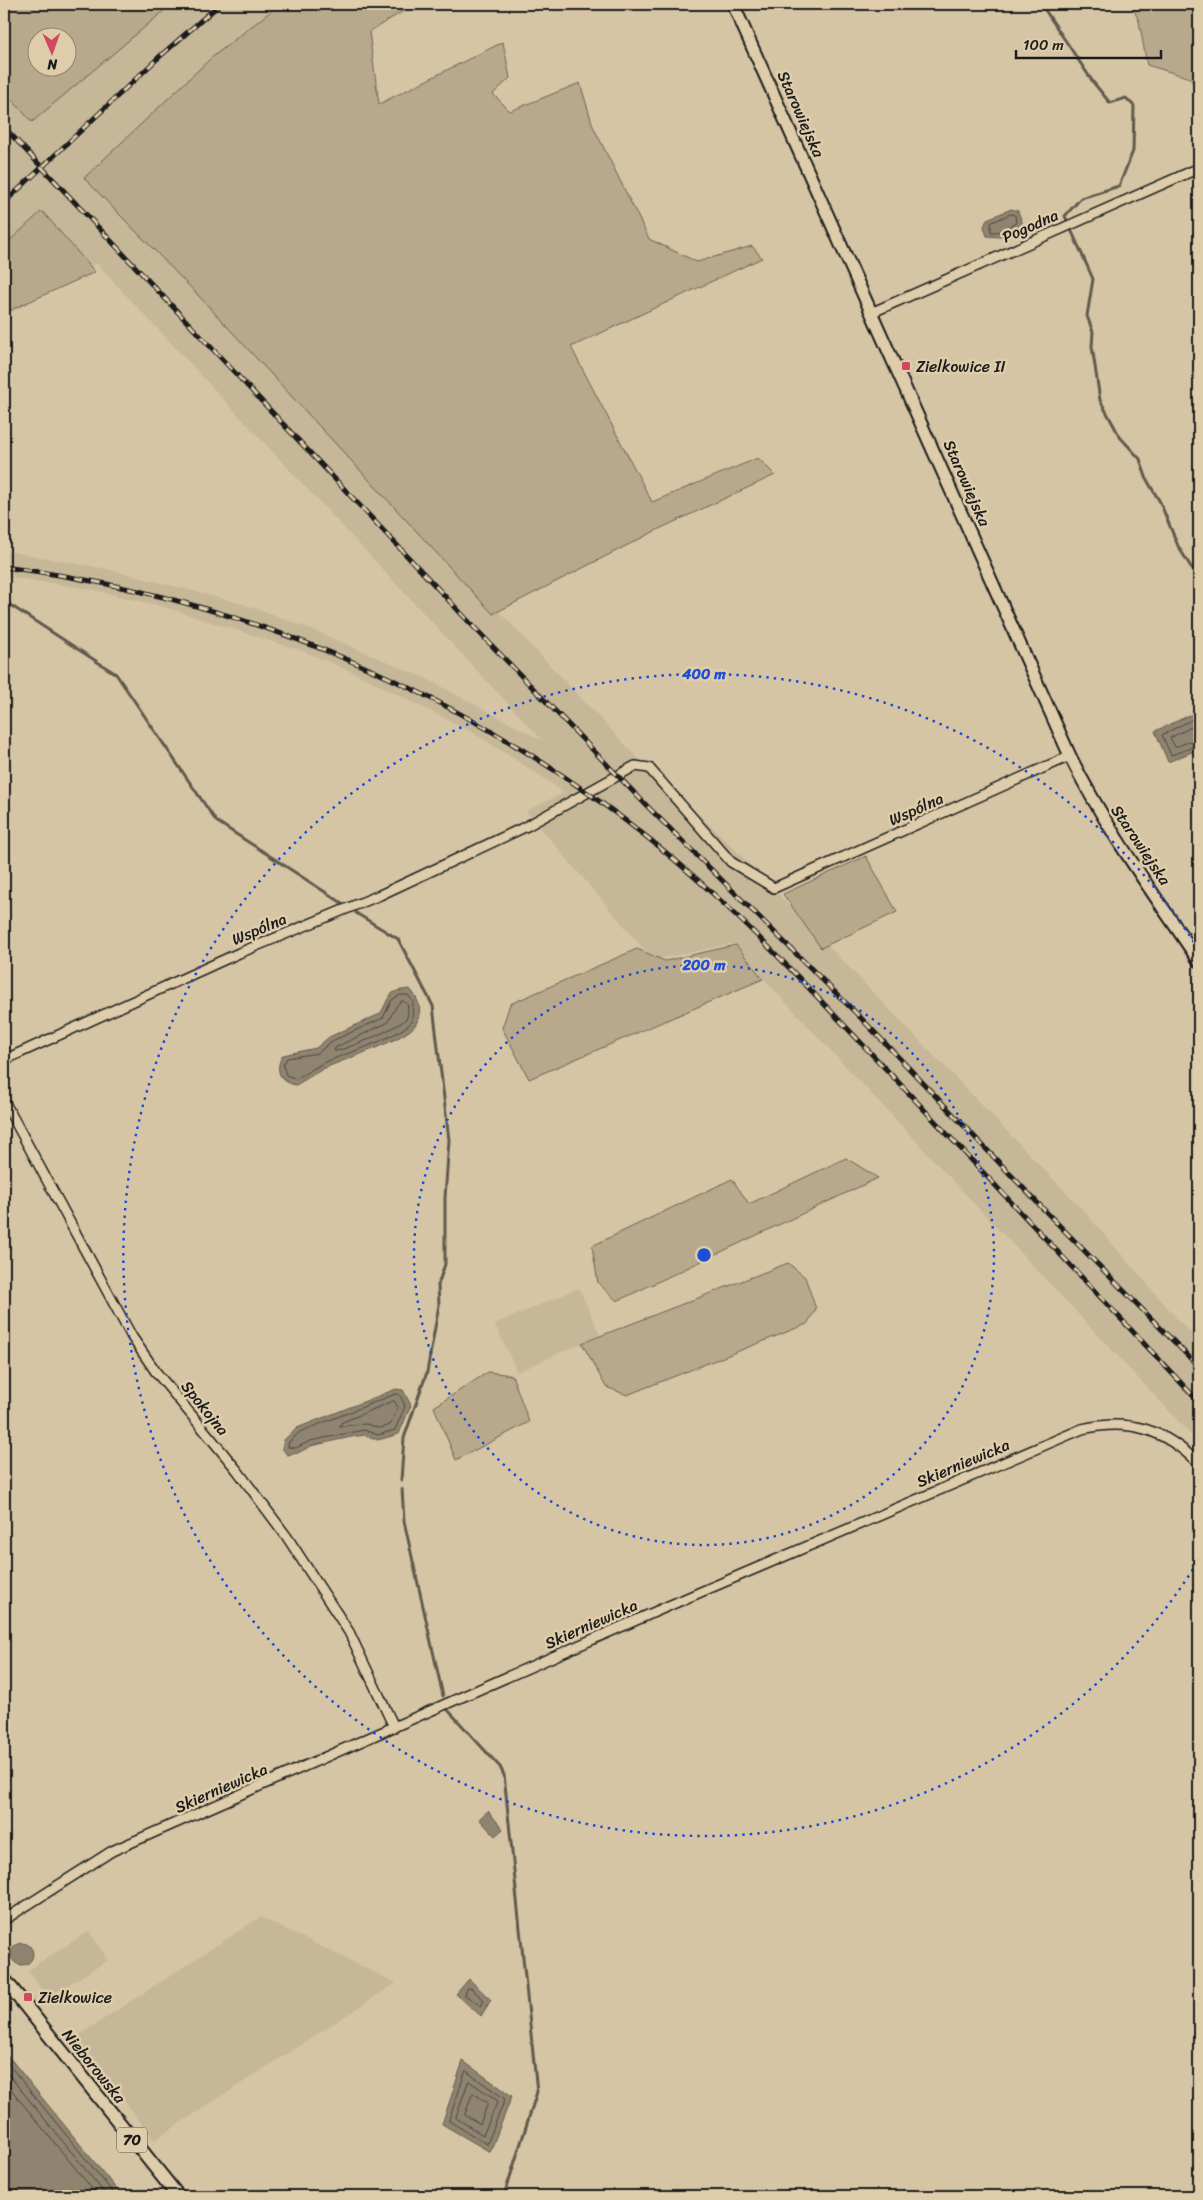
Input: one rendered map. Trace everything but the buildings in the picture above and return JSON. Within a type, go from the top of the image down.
[{"type":"main road","name":"Nieborowska","points":[[4,1979],[178,2196]]},
{"type":"street","name":"Starowiejska","points":[[733,4],[873,312],[1070,756],[1089,795],[1112,833],[1199,961]]},
{"type":"street","name":"Pogodna","points":[[873,312],[1199,168]]},
{"type":"street","name":"Wspólna","points":[[4,1060],[238,953],[380,895],[527,826],[632,767],[640,765],[649,768],[730,862],[774,888],[1070,756]]},
{"type":"street","name":"Spokojna","points":[[4,1101],[132,1337],[156,1372],[237,1470],[287,1537],[349,1632],[394,1727]]},
{"type":"street","name":"Skierniewicka","points":[[4,1920],[112,1851],[699,1593],[1082,1429],[1105,1424],[1131,1425],[1151,1430],[1170,1439],[1199,1464]]},
{"type":"shaded area","points":[[4,4],[422,4],[365,33],[354,15],[468,579],[635,755],[725,839],[1083,1210],[1181,1323],[1199,1339],[1199,1443],[731,944],[653,960],[526,811],[564,793],[547,780],[472,732],[355,673],[305,652],[164,607],[94,590],[4,576],[4,551],[107,569],[243,604],[318,632],[427,679],[543,741],[96,263],[4,317]]},
{"type":"shaded area","points":[[4,4],[172,4],[32,122],[4,91]]},
{"type":"shaded area","points":[[280,4],[414,4],[369,32],[379,104],[503,42],[510,78],[493,94],[510,111],[580,83],[593,126],[649,239],[697,262],[752,246],[762,258],[571,347],[652,502],[758,458],[775,475],[659,529],[493,614],[196,293],[84,178],[210,59]]},
{"type":"shaded area","points":[[1131,4],[1199,4],[1199,93],[1190,78],[1147,65],[1139,21]]},
{"type":"shaded area","points":[[42,211],[95,272],[4,313],[4,246]]},
{"type":"shaded area","points":[[866,856],[897,912],[821,948],[783,894]]},
{"type":"shaded area","points":[[736,945],[763,979],[529,1079],[502,1028],[510,1004],[637,949],[665,961]]},
{"type":"shaded area","points":[[846,1158],[878,1178],[617,1301],[598,1283],[592,1246],[732,1179],[749,1204]]},
{"type":"shaded area","points":[[788,1263],[805,1277],[816,1309],[807,1324],[627,1395],[606,1387],[582,1343]]},
{"type":"shaded area","points":[[579,1288],[600,1335],[517,1372],[495,1324]]},
{"type":"shaded area","points":[[488,1372],[512,1375],[529,1422],[456,1460],[434,1407]]},
{"type":"shaded area","points":[[260,1917],[396,1983],[154,2140],[76,2037]]},
{"type":"shaded area","points":[[89,1931],[108,1960],[47,1998],[28,1970]]},
{"type":"water","points":[[1011,209],[1018,211],[1023,225],[999,237],[987,236],[984,227],[987,219]]},
{"type":"water","points":[[1199,711],[1199,749],[1168,762],[1155,731]]},
{"type":"water","points":[[410,989],[418,1001],[420,1010],[416,1024],[400,1037],[323,1069],[296,1085],[282,1078],[279,1065],[283,1055],[316,1048],[329,1037],[380,1014],[392,993]]},
{"type":"water","points":[[396,1389],[403,1390],[411,1405],[399,1434],[378,1440],[365,1435],[351,1437],[311,1446],[298,1453],[287,1455],[282,1448],[284,1440],[297,1428]]},
{"type":"water","points":[[488,1811],[503,1829],[495,1836],[479,1819]]},
{"type":"water","points":[[22,1943],[32,1950],[33,1954],[26,1964],[22,1965],[12,1958],[11,1954],[18,1944]]},
{"type":"water","points":[[469,1979],[491,2000],[481,2016],[456,1994]]},
{"type":"water","points":[[4,2051],[122,2196],[4,2196]]},
{"type":"water","points":[[463,2061],[512,2096],[490,2152],[442,2124]]},
{"type":"waterway","points":[[1041,4],[1093,82],[1110,103],[1126,98],[1134,106],[1133,151],[1119,186],[1081,198],[1065,216],[1093,279],[1087,316],[1093,332],[1092,346],[1100,400],[1120,437],[1140,459],[1147,480],[1160,502],[1178,546],[1199,580]]},
{"type":"waterway","points":[[4,601],[116,674],[216,821],[342,903]]},
{"type":"waterway","points":[[356,913],[398,939],[433,1006],[449,1140],[445,1198],[445,1264],[438,1285],[439,1305],[427,1372],[404,1438],[401,1480]]},
{"type":"waterway","points":[[402,1489],[404,1521],[443,1696]]},
{"type":"waterway","points":[[448,1710],[500,1767],[504,1775],[537,2092],[504,2196]]},
{"type":"railway","points":[[4,203],[158,58],[220,4]]},
{"type":"railway","points":[[4,127],[472,625],[648,807],[859,1016],[1052,1218],[1199,1367]]},
{"type":"railway","points":[[4,567],[91,581],[177,601],[262,627],[344,658],[425,695],[502,738],[577,785],[682,866],[778,956],[1199,1402]]},
{"type":"place","name":"Zielkowice II","points":[[906,366]]},
{"type":"place","name":"Zielkowice","points":[[28,1997]]}]
